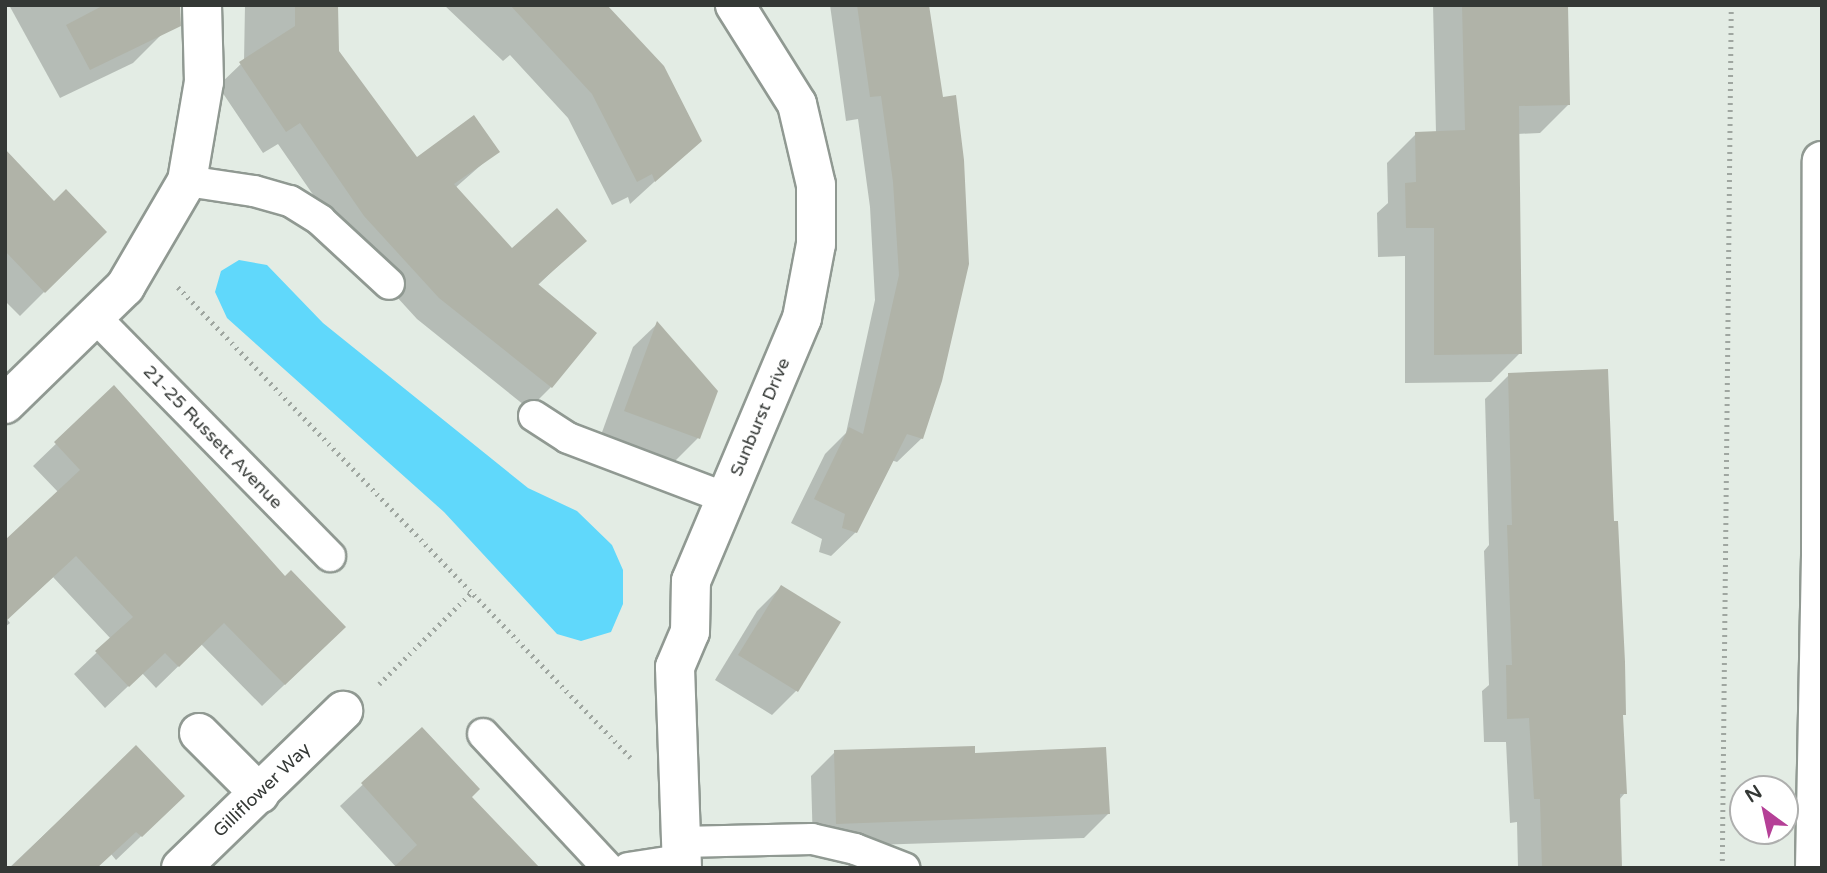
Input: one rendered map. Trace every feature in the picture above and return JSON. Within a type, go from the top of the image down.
[{"type":"street","points":[[5,404],[96,318],[125,286],[187,181],[204,82],[202,5]]},
{"type":"street","name":"Sunburst Drive","points":[[680,844],[675,667],[690,632],[691,581],[803,318],[816,244],[816,185],[797,104],[739,7]]},
{"type":"street","points":[[1815,868],[1821,552],[1822,161]]},
{"type":"street","name":"Gilliflower Way","points":[[181,868],[343,711]]},
{"type":"street","points":[[199,733],[260,794]]},
{"type":"lane","points":[[187,181],[254,191],[290,201],[320,220],[389,284]]},
{"type":"lane","name":"21-25 Russett Avenue","points":[[96,318],[330,556]]},
{"type":"lane","points":[[534,416],[568,438],[726,498]]},
{"type":"lane","points":[[483,734],[608,868]]},
{"type":"lane","points":[[628,868],[680,844],[812,839],[855,849],[904,868]]},
{"type":"path","points":[[1722,868],[1731,5]]},
{"type":"path","points":[[146,254],[473,591],[680,844]]},
{"type":"path","points":[[343,711],[369,694],[473,591]]},
{"type":"water","points":[[239,260],[267,265],[323,323],[528,488],[577,511],[612,545],[623,570],[623,604],[611,632],[581,641],[557,634],[444,512],[227,318],[215,292],[221,271]]},
{"type":"building","points":[[104,5],[180,5],[181,26],[90,70],[66,25]]},
{"type":"building","points":[[295,5],[338,5],[339,51],[417,157],[474,115],[500,152],[454,184],[512,248],[557,208],[587,241],[538,284],[597,333],[552,388],[439,298],[364,216],[300,123],[286,132],[239,62],[295,26]]},
{"type":"building","points":[[510,5],[607,5],[664,66],[702,141],[655,182],[652,174],[637,182],[592,94]]},
{"type":"building","points":[[857,5],[929,5],[943,97],[956,95],[964,160],[969,264],[942,381],[923,439],[907,434],[857,533],[842,528],[845,514],[814,499],[849,427],[863,434],[899,275],[893,182],[881,96],[870,97]]},
{"type":"building","points":[[1462,5],[1568,5],[1570,105],[1519,106],[1522,354],[1434,355],[1434,228],[1406,228],[1405,183],[1416,182],[1415,132],[1465,130]]},
{"type":"building","points":[[5,149],[54,201],[66,189],[107,232],[45,293],[5,251]]},
{"type":"building","points":[[657,321],[718,391],[700,439],[624,411]]},
{"type":"building","points":[[1608,369],[1614,521],[1618,521],[1625,662],[1626,715],[1623,715],[1627,794],[1620,794],[1622,868],[1542,868],[1540,799],[1534,799],[1529,718],[1507,719],[1506,665],[1512,665],[1507,525],[1512,525],[1508,373]]},
{"type":"building","points":[[114,385],[285,576],[291,570],[346,627],[285,685],[224,623],[179,667],[165,653],[129,687],[95,651],[133,617],[76,556],[5,622],[5,540],[80,470],[54,442]]},
{"type":"building","points":[[781,585],[841,622],[798,692],[738,655]]},
{"type":"building","points":[[422,727],[480,789],[472,797],[540,868],[393,868],[417,845],[361,783]]},
{"type":"building","points":[[136,745],[185,796],[142,837],[136,832],[97,868],[10,868]]},
{"type":"building","points":[[975,746],[975,753],[1106,747],[1110,814],[836,824],[834,750]]}]
